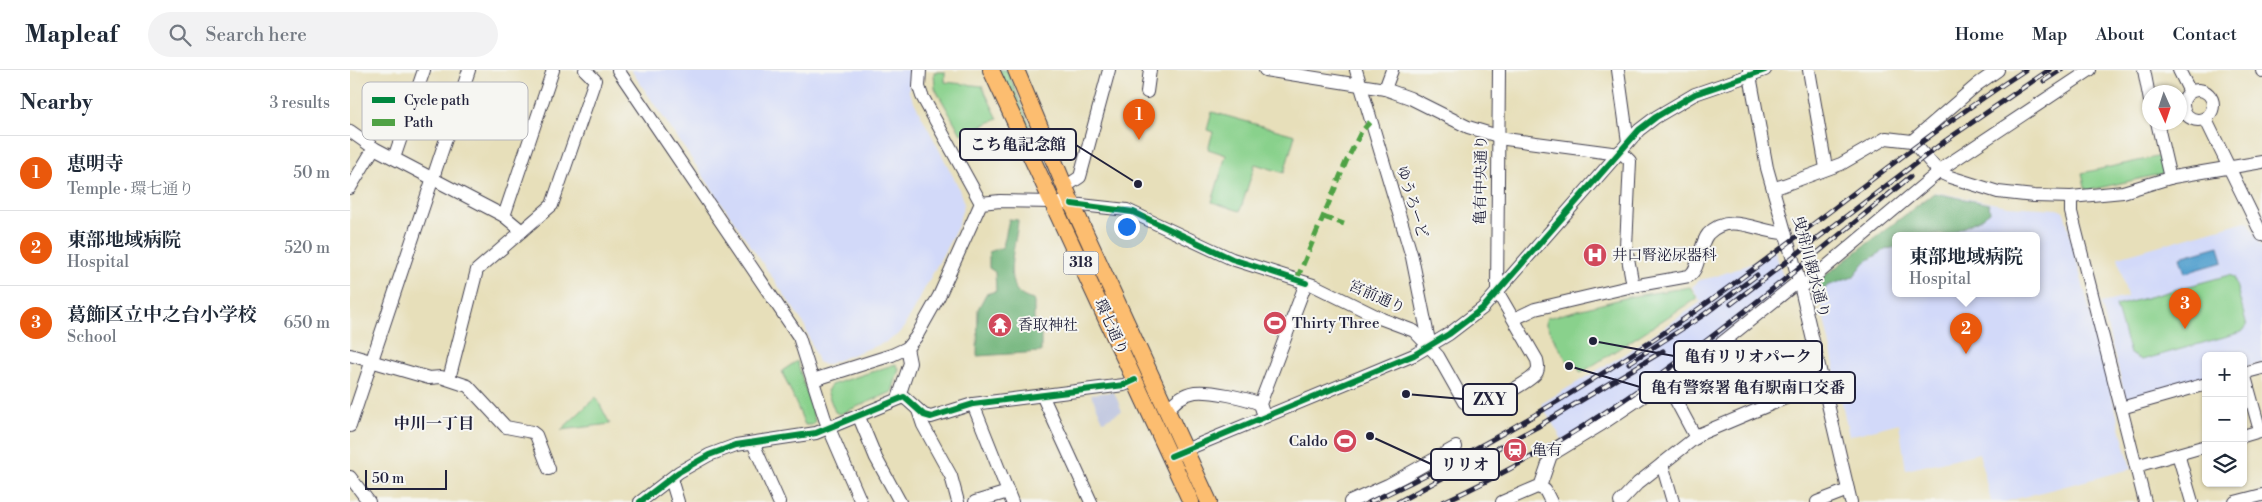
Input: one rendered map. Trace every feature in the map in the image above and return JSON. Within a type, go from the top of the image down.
[{"type":"main road","name":"環七通り","points":[[991,70],[1135,380],[1209,502]]},
{"type":"main road","name":"環七通り","points":[[1016,70],[1072,204],[1167,412],[1191,502]]},
{"type":"street","points":[[420,82],[424,70]]},
{"type":"street","points":[[465,82],[469,70]]},
{"type":"street","points":[[504,216],[554,70]]},
{"type":"street","points":[[449,379],[477,270],[552,205],[595,80],[585,70]]},
{"type":"street","points":[[618,70],[798,337],[829,429],[861,502]]},
{"type":"street","points":[[813,380],[892,356],[907,348],[916,337],[939,296],[981,203],[922,96],[919,86],[920,70]]},
{"type":"street","points":[[1065,187],[1080,177],[1109,70]]},
{"type":"street","points":[[1147,92],[1150,70]]},
{"type":"street","points":[[1265,70],[1385,89],[1418,102],[1468,127],[1498,137],[1622,149]]},
{"type":"street","name":"ゆうろーど","points":[[1356,70],[1412,257],[1430,346]]},
{"type":"street","points":[[1385,89],[1392,70]]},
{"type":"street","name":"亀有中央通り","points":[[1497,291],[1499,70]]},
{"type":"street","points":[[1618,70],[1622,149],[1630,161],[1626,247],[1633,286]]},
{"type":"street","points":[[1178,453],[1262,410],[1430,346],[1468,322],[1622,149],[1656,117],[1672,106],[1701,92],[1749,73],[1765,70]]},
{"type":"street","points":[[1809,70],[1826,168]]},
{"type":"street","points":[[1773,189],[1848,161],[1886,138],[1912,140],[1978,84],[1998,70]]},
{"type":"street","points":[[1502,502],[1519,499],[1540,487],[1551,455],[1666,382],[1718,346],[1800,284],[1938,172],[2044,99],[2090,70]]},
{"type":"street","points":[[2144,70],[2147,85]]},
{"type":"street","points":[[2179,70],[2190,92]]},
{"type":"street","name":"曳舟川親水通り","points":[[1749,73],[1773,189],[1800,284],[1850,496]]},
{"type":"street","points":[[2200,90],[2212,100],[2212,110],[2205,118],[2196,120],[2184,112],[2184,98],[2190,92],[2200,90]]},
{"type":"street","points":[[2205,118],[2262,235]]},
{"type":"street","points":[[2160,130],[2170,178]]},
{"type":"street","points":[[350,131],[362,140]]},
{"type":"street","points":[[363,140],[374,148],[504,216],[522,231]]},
{"type":"street","points":[[394,158],[400,140]]},
{"type":"street","points":[[350,426],[447,140]]},
{"type":"street","points":[[1912,140],[1938,172],[1950,178],[1998,192],[2071,197],[2123,192],[2170,178],[2262,162]]},
{"type":"street","points":[[350,188],[367,156],[374,148]]},
{"type":"street","points":[[2071,197],[2071,212],[2145,502]]},
{"type":"street","name":"宮前通り","points":[[981,203],[1053,202],[1133,212],[1232,259],[1306,283],[1382,319],[1408,328],[1430,346]]},
{"type":"street","points":[[1514,319],[1534,309],[1633,286],[1684,278],[1692,274],[1704,240],[1721,226],[1740,223],[1769,233],[1785,233]]},
{"type":"street","points":[[1262,410],[1306,283]]},
{"type":"street","points":[[1430,346],[1442,362],[1464,402],[1472,408],[1482,406],[1534,376],[1538,369],[1537,360],[1497,291]]},
{"type":"street","points":[[898,399],[910,362],[907,348]]},
{"type":"street","points":[[350,355],[429,378],[441,377],[468,386],[506,427],[532,432],[536,435],[549,469]]},
{"type":"street","points":[[2247,372],[2262,368]]},
{"type":"street","points":[[918,410],[931,417],[973,404],[1124,385],[1135,380]]},
{"type":"street","points":[[1666,382],[1696,438]]},
{"type":"street","points":[[2247,384],[2261,435],[2247,436]]},
{"type":"street","points":[[1620,502],[1638,483],[1696,438],[1753,411],[1807,389],[1824,385]]},
{"type":"street","points":[[2121,408],[2202,385]]},
{"type":"street","points":[[1167,412],[1174,402],[1195,392],[1246,398],[1262,410]]},
{"type":"street","points":[[1042,395],[1090,502]]},
{"type":"street","points":[[640,502],[679,472],[709,454],[753,443],[816,433],[904,397],[911,401],[918,410],[923,425],[951,476],[958,502]]},
{"type":"street","points":[[973,404],[1010,497],[975,502]]},
{"type":"street","points":[[859,417],[876,458],[900,502]]},
{"type":"street","points":[[753,443],[779,502]]},
{"type":"street","points":[[1350,502],[1388,485],[1456,447]]},
{"type":"street","points":[[2136,466],[2202,447]]},
{"type":"street","points":[[2178,454],[2192,502]]},
{"type":"street","points":[[1662,464],[1673,502]]},
{"type":"street","points":[[350,477],[369,502]]},
{"type":"street","points":[[671,479],[678,502]]},
{"type":"street","points":[[1540,487],[1545,490],[1551,502]]},
{"type":"street","points":[[2239,502],[2262,495]]},
{"type":"street","points":[[1817,502],[1850,496]]},
{"type":"shaded area","points":[[631,70],[909,70],[909,92],[957,184],[964,204],[957,228],[904,327],[897,335],[886,342],[825,365],[818,362],[804,324]]},
{"type":"shaded area","points":[[1935,192],[2008,206],[2057,209],[2064,212],[2131,469],[2004,502],[1991,502],[1979,453],[1906,470],[1899,423],[1849,436],[1817,285]]},
{"type":"shaded area","points":[[2246,221],[2249,222],[2262,247],[2262,363],[2247,367],[2247,352],[2202,352],[2202,380],[2126,400],[2101,303],[2127,297],[2118,257]]},
{"type":"shaded area","points":[[1774,248],[1786,285],[1716,340],[1628,402],[1563,441],[1541,404],[1623,355],[1701,302],[1692,287],[1700,280],[1714,277],[1758,261]]},
{"type":"shaded area","points":[[1114,392],[1122,411],[1103,421],[1091,394]]},
{"type":"green space","points":[[997,70],[1007,70],[1048,170],[1046,172]]},
{"type":"green space","points":[[934,72],[945,72],[945,82],[982,86],[998,119],[961,134],[935,88]]},
{"type":"green space","points":[[1212,112],[1295,135],[1284,173],[1255,164],[1240,211],[1212,202],[1226,155],[1208,149],[1213,132],[1207,130]]},
{"type":"green space","points":[[2161,156],[2165,173],[2086,191],[2082,173]]},
{"type":"green space","points":[[1934,193],[1989,204],[1990,212],[1979,220],[1953,232],[1892,232],[1892,248],[1865,262],[1853,277],[1827,286],[1824,290],[1825,298],[1822,302],[1818,300],[1818,281]]},
{"type":"green space","points":[[1009,219],[1018,220],[1011,267],[1012,278],[1015,288],[1022,296],[1034,300],[1034,320],[1041,329],[1041,352],[977,356],[978,309],[986,294],[996,291],[995,272],[989,268],[989,252],[1003,247]]},
{"type":"green space","points":[[2229,275],[2234,277],[2247,326],[2242,332],[2142,360],[2130,354],[2116,306]]},
{"type":"green space","points":[[1690,287],[1697,298],[1581,373],[1573,359],[1567,361],[1545,323],[1547,318],[1629,297]]},
{"type":"green space","points":[[797,361],[815,421],[812,425],[805,425],[782,371]]},
{"type":"green space","points":[[896,364],[899,369],[892,392],[840,414],[835,412],[827,391],[831,385]]},
{"type":"green space","points":[[596,397],[610,424],[561,430]]},
{"type":"water","points":[[2219,246],[2223,262],[2185,273],[2180,257]]},
{"type":"railway","points":[[1370,502],[1496,437],[1579,388],[1659,337],[1941,128],[2025,70]]},
{"type":"railway","points":[[1731,304],[1945,141],[2049,70]]},
{"type":"railway","points":[[2044,81],[2061,70]]},
{"type":"railway","points":[[1443,502],[1508,470],[1630,396],[1744,312],[1910,177]]},
{"type":"railway","points":[[1629,363],[1702,316],[1757,275]]},
{"type":"railway","points":[[1398,502],[1537,427],[1663,351]]},
{"type":"marked path","points":[[1297,279],[1346,162],[1361,132],[1370,122]]},
{"type":"marked path","points":[[1323,217],[1344,224]]},
{"type":"cycle path","points":[[1171,456],[1414,355],[1449,334],[1483,308],[1639,130],[1656,117],[1695,94],[1765,70]]},
{"type":"cycle path","points":[[1072,204],[1133,212],[1232,259],[1306,283]]},
{"type":"cycle path","points":[[640,502],[679,472],[709,455],[736,445],[816,433],[904,397],[924,415],[931,417],[973,404],[1124,385],[1135,380]]},
{"type":"place","name":"恵明寺","points":[[1139,140]]},
{"type":"place","name":"こち亀記念館","points":[[1138,184]]},
{"type":"place","name":"井口腎泌尿器科","points":[[1595,255]]},
{"type":"place","name":"Thirty Three","points":[[1275,323]]},
{"type":"place","name":"香取神社","points":[[1000,325]]},
{"type":"place","name":"葛飾区立中之台小学校","points":[[2185,329]]},
{"type":"place","name":"亀有リリオパーク","points":[[1593,341]]},
{"type":"place","name":"東部地域病院","points":[[1966,354]]},
{"type":"place","name":"亀有警察署 亀有駅南口交番","points":[[1569,366]]},
{"type":"place","name":"ZXY","points":[[1406,394]]},
{"type":"place","name":"リリオ","points":[[1370,436]]},
{"type":"place","name":"Caldo","points":[[1345,441]]},
{"type":"place","name":"亀有","points":[[1515,450]]},
{"type":"district","name":"中川一丁目","points":[[434,424]]}]
